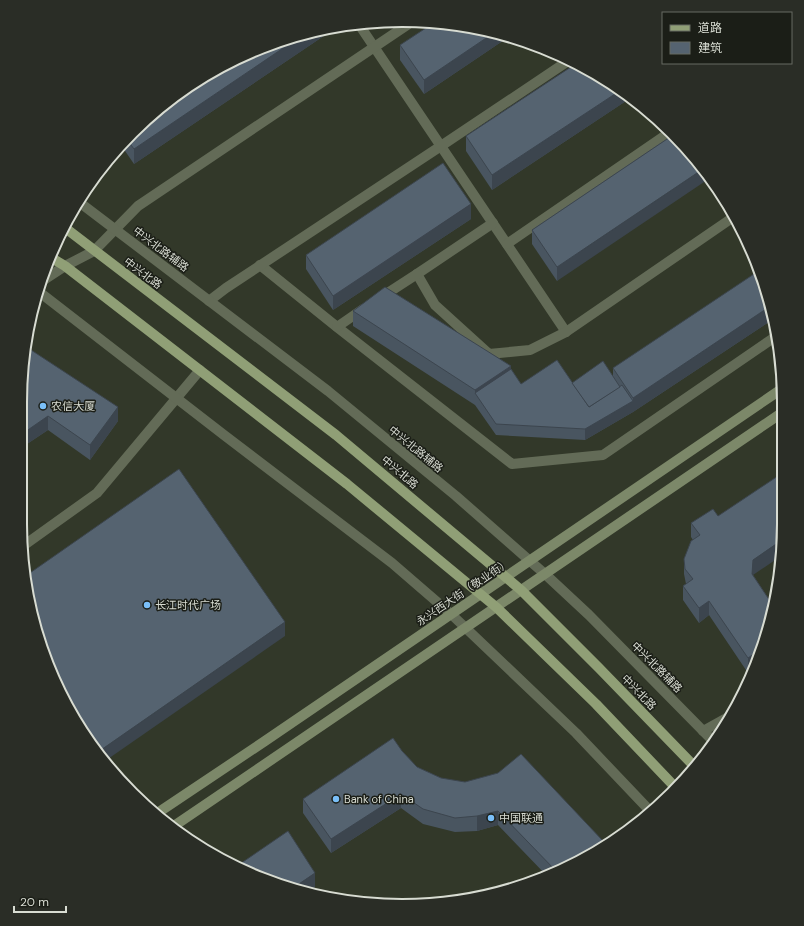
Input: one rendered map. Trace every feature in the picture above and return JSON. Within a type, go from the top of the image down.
[{"type":"main road","name":"中兴北路","points":[[69,231],[336,435],[506,577],[599,668],[691,763]]},
{"type":"main road","points":[[55,260],[65,266],[348,484],[482,594],[596,704],[671,784]]},
{"type":"main road","name":"永兴西大街（敬业街）","points":[[161,811],[482,594],[777,392]]},
{"type":"main road","points":[[177,824],[777,416]]},
{"type":"street","points":[[49,277],[94,250],[138,206],[404,27]]},
{"type":"street","points":[[362,29],[566,332]]},
{"type":"street","points":[[209,301],[260,265],[564,64]]},
{"type":"street","points":[[507,244],[665,135]]},
{"type":"street","name":"中兴北路辅路","points":[[83,205],[328,391],[456,496],[545,574],[589,615],[710,738]]},
{"type":"street","points":[[417,274],[435,305],[490,354],[530,350],[566,332],[730,220]]},
{"type":"street","points":[[337,327],[493,223]]},
{"type":"street","points":[[260,265],[512,464],[603,455],[772,339]]},
{"type":"street","points":[[43,295],[392,563],[451,614],[576,733],[647,808]]},
{"type":"street","points":[[28,543],[97,493],[200,370]]},
{"type":"street","points":[[703,731],[721,721]]},
{"type":"building","points":[[426,28],[451,30],[487,37],[424,80],[400,45]]},
{"type":"building","points":[[288,45],[134,149],[130,144],[137,137],[174,104],[194,90],[236,66]]},
{"type":"building","points":[[571,67],[590,77],[615,94],[492,175],[466,136]]},
{"type":"building","points":[[668,138],[698,172],[557,267],[532,230]]},
{"type":"building","points":[[443,163],[471,204],[333,296],[306,255]]},
{"type":"building","points":[[754,274],[765,310],[633,398],[613,368]]},
{"type":"building","points":[[385,287],[511,366],[475,390],[353,311]]},
{"type":"building","points":[[31,350],[118,407],[90,445],[48,416],[27,431],[28,377]]},
{"type":"building","points":[[557,360],[589,407],[622,385],[633,401],[585,429],[496,424],[475,393],[511,369],[521,384]]},
{"type":"building","points":[[603,361],[620,387],[589,407],[572,383]]},
{"type":"building","name":"长江时代广场","points":[[179,469],[285,622],[102,749],[77,712],[56,668],[40,621],[30,573]]},
{"type":"building","points":[[777,477],[776,544],[753,560],[752,574],[769,600],[757,645],[753,654],[748,658],[709,601],[699,608],[683,586],[693,579],[685,569],[684,559],[691,541],[700,535],[691,523],[713,509],[718,516]]},
{"type":"building","name":"中国联通","points":[[393,738],[402,751],[417,767],[441,778],[465,782],[498,773],[521,754],[603,841],[590,849],[552,867],[498,811],[477,816],[455,818],[423,809],[401,794],[331,839],[303,799]]},
{"type":"building","points":[[288,831],[315,873],[299,884],[281,879],[242,863]]},
{"type":"place","name":"农信大厦","points":[[43,406]]},
{"type":"place","name":"长江时代广场","points":[[147,605]]},
{"type":"place","name":"Bank of China","points":[[336,799]]},
{"type":"place","name":"中国联通","points":[[491,818]]}]
